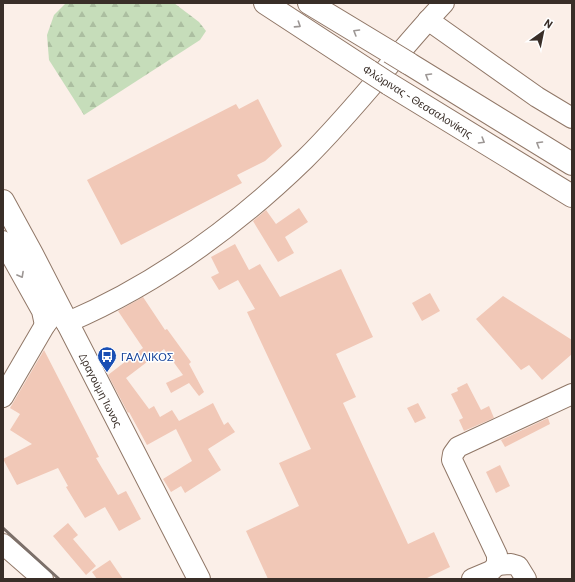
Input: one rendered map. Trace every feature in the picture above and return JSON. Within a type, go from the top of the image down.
[{"type":"main road","name":"Φλώρινας - Θεσσαλονίκης","points":[[265,3],[389,84],[572,196]]},
{"type":"main road","points":[[309,3],[572,164]]},
{"type":"main road","name":"Δραγούμη Ίωνος","points":[[3,201],[199,579]]},
{"type":"street","points":[[3,397],[44,325],[62,315],[91,313],[130,292],[233,223],[305,158],[352,109],[444,3]]},
{"type":"street","points":[[428,20],[537,97],[572,118]]},
{"type":"street","points":[[4,245],[42,311],[44,325]]},
{"type":"street","points":[[472,579],[492,571],[497,565],[497,555],[452,460],[453,454],[458,447],[572,394]]},
{"type":"street","points":[[3,544],[43,579]]},
{"type":"street","points":[[497,565],[511,564],[518,566],[526,579]]},
{"type":"green space","points":[[66,3],[174,3],[199,22],[206,31],[200,40],[84,115],[49,60],[47,35],[54,15]]},
{"type":"building","points":[[258,99],[282,146],[265,161],[237,175],[242,183],[121,245],[87,180],[236,104],[239,109]]},
{"type":"building","points":[[299,208],[308,222],[285,237],[294,253],[278,262],[253,221],[266,210],[276,224]]},
{"type":"building","points":[[235,244],[249,270],[260,264],[280,297],[341,269],[373,337],[336,354],[356,397],[343,403],[408,544],[434,532],[450,567],[425,579],[268,579],[246,531],[299,506],[279,463],[311,449],[247,312],[255,309],[238,280],[219,290],[211,277],[219,273],[211,257]]},
{"type":"building","points":[[430,293],[440,311],[422,321],[412,303]]},
{"type":"building","points":[[503,296],[572,340],[572,354],[542,380],[529,365],[521,370],[476,319]]},
{"type":"building","points":[[143,297],[165,330],[167,329],[191,362],[189,364],[204,392],[199,396],[189,383],[171,393],[166,383],[183,375],[164,349],[126,378],[149,409],[154,406],[160,417],[172,410],[179,421],[213,403],[224,425],[228,422],[235,432],[208,449],[221,470],[185,493],[181,486],[171,492],[163,479],[192,461],[176,429],[147,445],[108,375],[143,348],[118,311]]},
{"type":"building","points":[[44,350],[99,457],[96,458],[118,495],[126,491],[141,519],[119,531],[105,507],[85,518],[66,487],[68,486],[58,468],[17,485],[3,459],[32,444],[10,430],[20,414],[10,408]]},
{"type":"building","points":[[467,383],[481,410],[489,406],[494,418],[464,431],[459,420],[463,418],[451,394],[458,391],[457,388]]},
{"type":"building","points":[[418,403],[426,418],[415,423],[407,408]]},
{"type":"building","points":[[548,418],[550,424],[505,447],[501,440]]},
{"type":"building","points":[[500,465],[510,486],[496,493],[486,472]]},
{"type":"building","points":[[68,523],[78,535],[73,539],[96,566],[86,575],[53,536]]},
{"type":"building","points":[[110,560],[123,579],[97,579],[92,572]]},
{"type":"railway","points":[[3,528],[59,579]]},
{"type":"place","name":"ΓΑΛΛΙΚΟΣ","points":[[107,373]]}]
